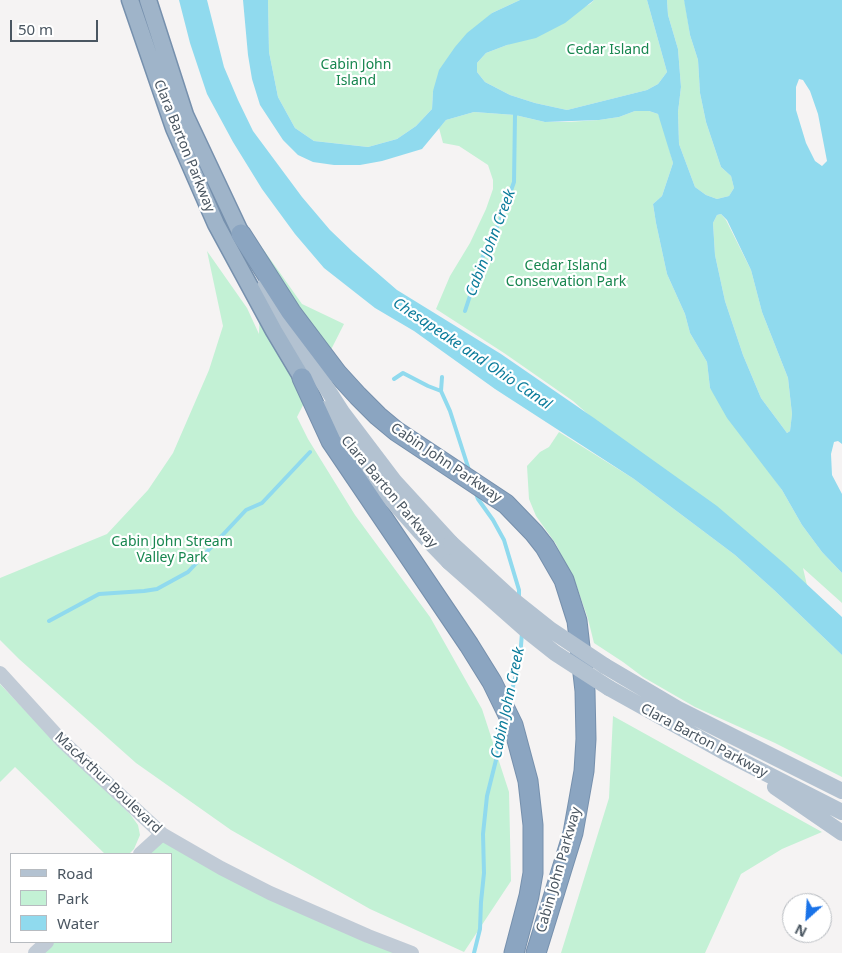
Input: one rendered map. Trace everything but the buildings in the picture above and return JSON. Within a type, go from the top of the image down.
[{"type":"highway","name":"Clara Barton Parkway","points":[[130,0],[174,128],[216,224],[274,331],[302,378]]},
{"type":"highway","name":"Clara Barton Parkway","points":[[148,0],[185,115],[241,234]]},
{"type":"highway","name":"Cabin John Parkway","points":[[241,234],[291,312],[337,372],[378,416],[410,440],[488,490],[506,504],[545,547],[564,580],[577,622],[585,691],[586,739],[584,771],[573,833],[536,953]]},
{"type":"highway","name":"Cabin John Parkway","points":[[302,378],[331,441],[469,645],[492,682],[513,725],[528,781],[533,826],[533,873],[525,914],[514,953]]},
{"type":"main road","name":"Clara Barton Parkway","points":[[241,234],[270,295],[342,412],[395,482],[450,543],[512,599],[552,630],[604,666],[678,709],[842,791]]},
{"type":"main road","name":"Clara Barton Parkway","points":[[302,378],[374,480],[420,532],[449,562],[526,630],[555,652],[634,703],[726,753],[842,812]]},
{"type":"main road","name":"MacArthur Boulevard","points":[[0,673],[62,741],[162,834],[256,886],[368,936],[412,953]]},
{"type":"main road","points":[[726,753],[842,833]]},
{"type":"main road","points":[[141,853],[162,834]]},
{"type":"main road","points":[[35,953],[46,943]]},
{"type":"green space","name":"Cabin John Island","points":[[268,0],[520,0],[492,13],[433,91],[432,109],[416,126],[397,139],[368,147],[314,141],[295,128],[278,97],[269,52]]},
{"type":"green space","name":"Cedar Island","points":[[594,0],[647,0],[667,72],[658,84],[647,90],[567,110],[510,95],[485,82],[477,72],[477,63],[486,53],[507,45],[590,4]]},
{"type":"green space","points":[[667,0],[684,0],[685,3],[690,35],[698,60],[700,93],[706,122],[721,167],[731,176],[734,188],[729,196],[717,199],[706,195],[695,187],[679,144],[678,112],[681,87],[678,49],[668,15]]},
{"type":"green space","name":"Cedar Island Conservation Park","points":[[635,111],[649,111],[658,114],[663,126],[673,163],[662,196],[653,204],[656,223],[667,274],[685,314],[690,333],[707,362],[710,388],[782,490],[802,525],[822,552],[842,573],[842,603],[803,568],[809,594],[615,438],[573,401],[436,309],[450,276],[470,243],[493,189],[493,180],[488,165],[459,146],[443,143],[439,128],[446,120],[474,112],[515,115],[545,122],[568,122],[619,117]]},
{"type":"green space","points":[[721,214],[726,220],[751,270],[762,312],[788,378],[792,414],[790,431],[787,433],[761,398],[743,355],[725,301],[715,255],[713,223],[717,215]]},
{"type":"green space","name":"Cabin John Stream Valley Park","points":[[246,225],[302,304],[344,324],[297,417],[308,439],[355,515],[430,617],[482,709],[509,792],[511,881],[464,952],[370,909],[231,830],[136,763],[0,640],[0,578],[107,534],[148,490],[173,453],[209,370],[223,326],[207,251],[247,308],[259,334],[259,279]]},
{"type":"green space","points":[[559,432],[634,479],[735,555],[842,655],[842,777],[775,743],[695,707],[643,677],[594,643],[577,587],[556,544],[536,516],[529,499],[527,466],[540,452],[549,447]]},
{"type":"green space","points":[[0,684],[130,814],[138,825],[140,835],[134,849],[130,853],[104,853],[15,767],[0,782]]},
{"type":"green space","points":[[613,716],[822,832],[782,849],[741,874],[705,953],[561,953],[609,798]]},
{"type":"green space","points":[[162,834],[404,953],[35,953],[46,943],[172,943],[172,853],[141,853]]},
{"type":"water","name":"Chesapeake and Ohio Canal","points":[[179,0],[207,0],[224,67],[253,131],[302,197],[330,230],[397,290],[501,354],[717,506],[786,565],[842,617],[842,655],[735,555],[634,479],[495,389],[414,331],[375,308],[324,268],[295,234],[262,189],[233,142],[207,94],[190,43]]},
{"type":"water","points":[[243,0],[268,0],[269,52],[278,97],[295,128],[314,141],[368,147],[397,139],[416,126],[432,109],[433,91],[439,70],[455,47],[467,33],[492,13],[520,0],[594,0],[565,23],[536,38],[507,45],[486,53],[477,63],[477,72],[485,82],[510,95],[567,110],[647,90],[658,84],[667,72],[647,0],[667,0],[668,15],[678,49],[681,87],[678,112],[679,144],[695,187],[706,195],[717,199],[729,196],[734,188],[731,176],[721,167],[706,122],[700,93],[698,60],[690,35],[684,0],[842,0],[842,444],[838,441],[834,442],[831,454],[832,475],[842,494],[842,573],[822,552],[802,525],[782,490],[727,418],[710,388],[707,362],[690,333],[685,314],[667,274],[656,223],[653,204],[662,196],[673,163],[658,114],[649,111],[635,111],[619,117],[599,120],[545,122],[515,115],[474,112],[446,120],[422,149],[382,161],[360,165],[334,165],[313,162],[298,155],[283,140],[260,105],[252,79]],"holes":[[[799,79],[803,80],[810,91],[818,114],[827,161],[822,166],[815,161],[806,143],[796,110],[796,87]],[[721,214],[727,220],[751,270],[762,312],[788,378],[792,414],[790,431],[787,433],[761,398],[743,355],[725,301],[715,255],[713,223],[717,215]]]},
{"type":"waterway","name":"Cabin John Creek","points":[[465,311],[484,253],[500,221],[514,182],[515,115],[518,112]]},
{"type":"waterway","points":[[394,379],[403,373],[441,391]]},
{"type":"waterway","name":"Cabin John Creek","points":[[442,377],[441,391],[450,411],[469,470]]},
{"type":"waterway","points":[[49,621],[99,594],[157,589],[188,572],[246,510],[262,503],[310,452]]},
{"type":"waterway","name":"Cabin John Creek","points":[[475,491],[504,540],[519,590],[519,599]]},
{"type":"waterway","name":"Cabin John Creek","points":[[509,702],[520,658],[522,633]]},
{"type":"waterway","name":"Cabin John Creek","points":[[474,953],[480,929],[484,873],[483,834],[487,796],[505,724]]}]
